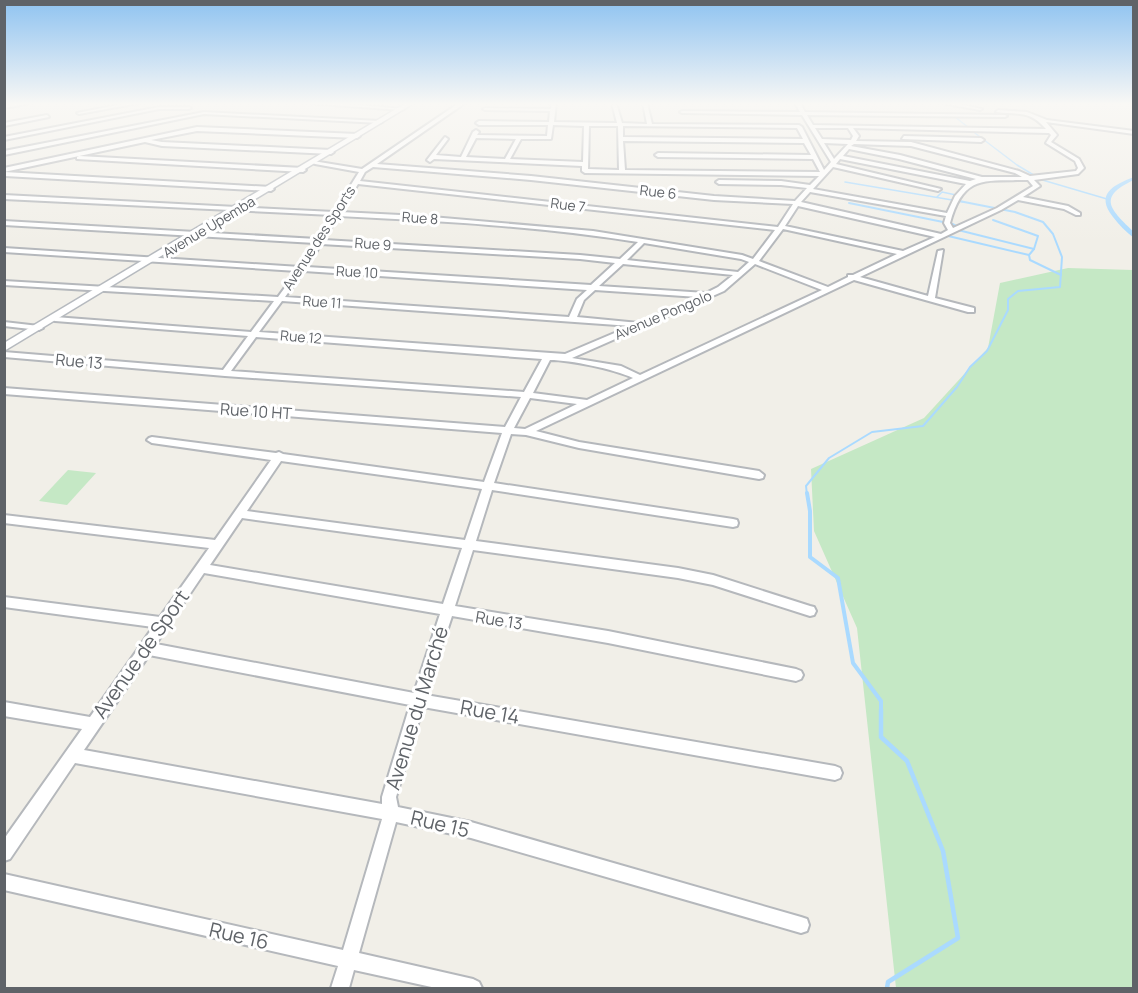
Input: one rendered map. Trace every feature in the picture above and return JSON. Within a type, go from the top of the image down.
[{"type":"street","points":[[4,153],[21,149]]},
{"type":"street","points":[[4,172],[101,149]]},
{"type":"street","points":[[262,149],[331,153]]},
{"type":"street","name":"Avenue Upemba","points":[[4,348],[103,291],[337,149]]},
{"type":"street","name":"Avenue des Sports","points":[[225,373],[302,269],[363,171],[395,149]]},
{"type":"street","points":[[423,168],[438,149]]},
{"type":"street","points":[[463,158],[467,149]]},
{"type":"street","points":[[507,160],[513,149]]},
{"type":"street","points":[[583,184],[585,149]]},
{"type":"street","points":[[621,149],[622,172]]},
{"type":"street","points":[[657,149],[660,172]]},
{"type":"street","points":[[771,149],[782,173]]},
{"type":"street","points":[[810,149],[824,174]]},
{"type":"street","points":[[825,149],[833,164],[938,189]]},
{"type":"street","name":"Avenue Pongolo","points":[[548,357],[575,354],[639,324],[710,295],[755,261],[797,203],[845,149]]},
{"type":"street","points":[[861,149],[900,156],[982,178],[1029,178],[1078,172],[1081,168],[1077,160],[1060,149]]},
{"type":"street","points":[[526,432],[584,402],[941,236],[1037,186],[1029,178],[1012,171],[931,149]]},
{"type":"street","points":[[658,155],[814,157]]},
{"type":"street","points":[[65,157],[303,170]]},
{"type":"street","points":[[433,157],[584,164]]},
{"type":"street","points":[[839,157],[970,183]]},
{"type":"street","points":[[315,162],[363,171]]},
{"type":"street","name":"Rue 6","points":[[372,165],[797,203],[941,236]]},
{"type":"street","points":[[585,171],[824,174]]},
{"type":"street","points":[[4,172],[271,189]]},
{"type":"street","points":[[716,172],[726,198]]},
{"type":"street","points":[[951,230],[947,223],[949,215],[962,190],[970,183],[982,178]]},
{"type":"street","name":"Rue 7","points":[[355,182],[781,228],[901,254]]},
{"type":"street","points":[[719,182],[781,183],[949,215]]},
{"type":"street","name":"Rue 8","points":[[4,197],[336,214],[561,229],[755,261],[827,289]]},
{"type":"street","points":[[1017,198],[1066,207],[1078,214]]},
{"type":"street","name":"Rue 9","points":[[4,223],[321,240],[621,260],[740,274]]},
{"type":"street","points":[[572,319],[581,299],[592,287],[643,242]]},
{"type":"street","name":"Rue 10","points":[[4,250],[710,295]]},
{"type":"street","points":[[931,299],[941,251]]},
{"type":"street","points":[[851,277],[971,310]]},
{"type":"street","name":"Rue 11","points":[[4,284],[280,299],[639,324]]},
{"type":"street","name":"Rue 12","points":[[55,319],[548,357]]},
{"type":"street","points":[[4,324],[39,328]]},
{"type":"street","name":"Rue 13","points":[[4,354],[529,395],[584,402]]},
{"type":"street","points":[[508,430],[548,357]]},
{"type":"street","points":[[560,357],[613,367],[639,378]]},
{"type":"street","name":"Rue 10 HT","points":[[4,391],[526,432],[579,445],[759,475]]},
{"type":"street","name":"Avenue du Marché","points":[[340,988],[391,813],[389,797],[418,700],[508,430]]},
{"type":"street","points":[[152,440],[279,456],[733,523]]},
{"type":"street","name":"Avenue de Sport","points":[[7,844],[279,456]]},
{"type":"street","points":[[240,514],[678,573],[713,580],[810,611]]},
{"type":"street","points":[[4,519],[217,545]]},
{"type":"street","name":"Rue 13","points":[[202,568],[608,637],[796,675]]},
{"type":"street","points":[[4,602],[163,623]]},
{"type":"street","name":"Rue 14","points":[[144,648],[418,700],[835,774]]},
{"type":"street","points":[[4,709],[92,724]]},
{"type":"street","name":"Rue 15","points":[[71,755],[391,813],[471,830],[801,925]]},
{"type":"street","name":"Rue 16","points":[[4,882],[473,988]]},
{"type":"green space","points":[[1068,268],[1133,270],[1133,988],[896,988],[857,628],[814,531],[811,469],[924,418],[988,348],[1000,283]]},
{"type":"green space","points":[[68,470],[96,473],[67,505],[39,501]]},
{"type":"waterway","points":[[996,149],[1037,177]]},
{"type":"waterway","points":[[981,177],[1022,176]]},
{"type":"waterway","points":[[1134,178],[1120,184],[1112,190],[1108,197],[1108,204],[1112,211],[1134,236]]},
{"type":"waterway","points":[[1039,179],[1107,199]]},
{"type":"waterway","points":[[845,182],[964,202]]},
{"type":"waterway","points":[[937,197],[942,192],[956,195],[967,183]]},
{"type":"waterway","points":[[954,200],[1015,212],[1043,222],[1053,234],[1062,257],[1061,275]]},
{"type":"waterway","points":[[849,203],[953,224],[958,227],[958,230],[1034,249]]},
{"type":"waterway","points":[[993,220],[1038,236],[1034,249]]},
{"type":"waterway","points":[[944,235],[1029,255]]},
{"type":"waterway","points":[[1029,255],[1034,249]]},
{"type":"waterway","points":[[1029,255],[1030,260],[1061,275]]},
{"type":"waterway","points":[[807,495],[806,486],[829,458],[872,432],[923,426],[957,387],[970,367],[987,351],[1008,310],[1008,299],[1018,291],[1060,287],[1061,275]]},
{"type":"waterway","points":[[807,493],[810,511],[810,557],[838,578],[853,663],[881,701],[881,737],[907,761],[943,851],[958,938],[888,982],[887,988]]}]
